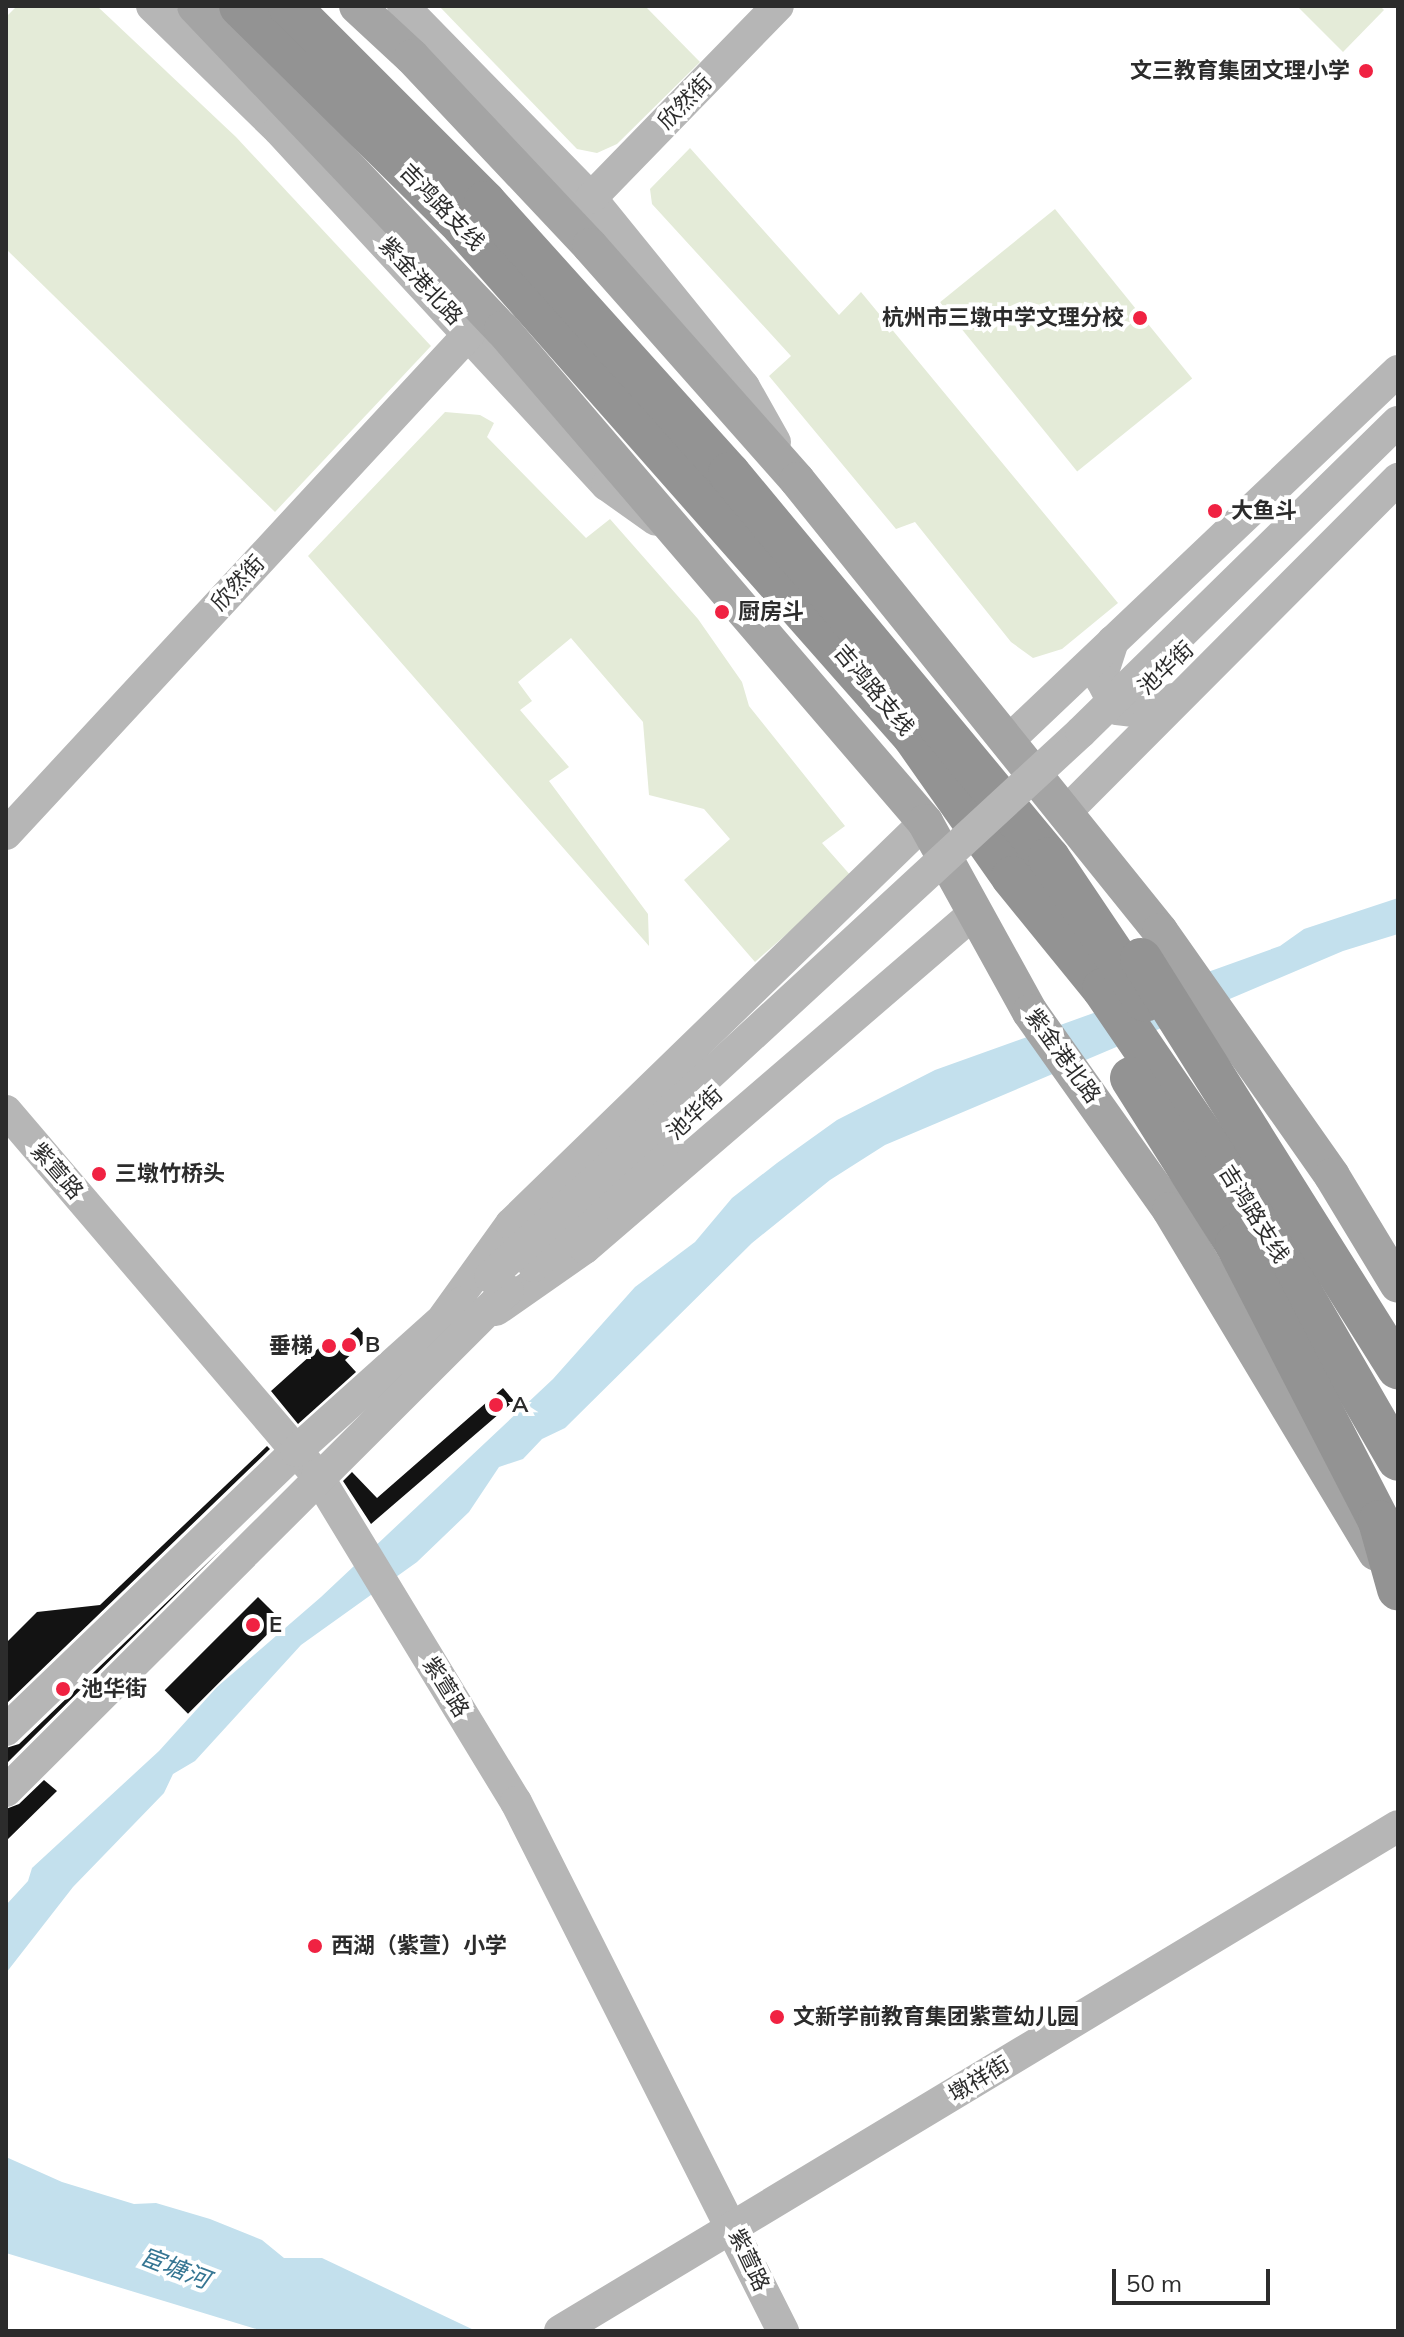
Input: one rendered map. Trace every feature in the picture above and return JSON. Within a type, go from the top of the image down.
[{"type":"highway","name":"吉鸿路支线","points":[[289,6],[485,202],[729,473],[1049,858],[1271,1192],[1398,1410]]},
{"type":"highway","name":"吉鸿路支线","points":[[212,8],[462,225],[698,486],[913,736],[1012,877],[1126,977]]},
{"type":"highway","name":"吉鸿路支线","points":[[1182,1059],[1255,1212],[1398,1460]]},
{"type":"highway","points":[[1182,1059],[1398,1368]]},
{"type":"highway","points":[[1182,1059],[1236,1244],[1379,1521],[1398,1589]]},
{"type":"main road","name":"紫金港北路","points":[[152,6],[279,130],[470,333],[607,485],[695,549]]},
{"type":"main road","points":[[357,6],[412,57],[580,235],[797,480],[1065,813],[1126,977],[1182,1059],[1332,1176],[1398,1285]]},
{"type":"main road","points":[[403,6],[591,198],[744,387],[797,480]]},
{"type":"main road","name":"欣然街","points":[[591,198],[778,6]]},
{"type":"main road","name":"紫金港北路","points":[[212,8],[502,329],[695,549],[925,822],[1030,1012],[1170,1210],[1398,1589]]},
{"type":"main road","name":"欣然街","points":[[6,834],[470,333]]},
{"type":"main road","points":[[1007,742],[1398,371]]},
{"type":"main road","name":"池华街","points":[[499,1284],[1081,732],[1398,422]]},
{"type":"main road","name":"池华街","points":[[6,1730],[296,1451],[454,1325],[1398,449]]},
{"type":"main road","points":[[1065,813],[1398,479]]},
{"type":"main road","points":[[1113,640],[1101,679],[1117,709],[1149,713],[1179,696]]},
{"type":"main road","points":[[454,1325],[511,1224],[925,822]]},
{"type":"main road","points":[[454,1325],[585,1248],[974,913]]},
{"type":"main road","name":"紫萱路","points":[[6,1111],[317,1475],[516,1802],[783,2331]]},
{"type":"main road","name":"池华街","points":[[6,1791],[317,1475],[454,1325]]},
{"type":"main road","name":"墩祥街","points":[[560,2331],[1398,1826]]},
{"type":"green space","points":[[17,6],[97,6],[236,137],[431,346],[275,512],[6,249],[6,17]]},
{"type":"green space","points":[[439,6],[645,6],[700,62],[617,144],[597,153],[577,149]]},
{"type":"green space","points":[[1297,6],[1380,6],[1384,10],[1343,52]]},
{"type":"green space","points":[[690,148],[839,315],[861,292],[1118,603],[1062,649],[1033,658],[1011,642],[915,522],[896,529],[769,376],[791,356],[652,204],[650,189]]},
{"type":"green space","points":[[1055,209],[1192,378],[1077,472],[940,302]]},
{"type":"green space","points":[[445,412],[480,415],[494,423],[487,437],[586,538],[610,519],[698,619],[742,682],[749,706],[845,826],[822,843],[852,877],[755,962],[684,880],[730,839],[704,809],[649,795],[643,722],[571,638],[518,682],[532,701],[520,710],[569,767],[549,781],[648,914],[649,946],[308,556]]},
{"type":"water","points":[[1398,898],[1398,934],[1343,951],[885,1145],[830,1180],[752,1243],[565,1428],[542,1439],[523,1459],[499,1467],[469,1512],[417,1562],[301,1645],[195,1761],[173,1774],[164,1793],[73,1887],[6,1973],[6,1905],[28,1881],[32,1868],[159,1751],[217,1687],[321,1597],[553,1379],[635,1287],[695,1242],[732,1198],[777,1163],[837,1120],[935,1070],[1280,946],[1304,929]]},
{"type":"water","name":"宦塘河","points":[[6,2157],[62,2182],[134,2204],[156,2203],[210,2219],[262,2240],[284,2258],[322,2258],[476,2331],[263,2331],[6,2253]]},
{"type":"building","points":[[358,1327],[368,1339],[345,1360],[356,1372],[298,1424],[271,1391],[331,1337],[337,1345]]},
{"type":"building","points":[[503,1388],[514,1401],[371,1524],[343,1481],[352,1472],[377,1498]]},
{"type":"building","points":[[267,1446],[270,1449],[6,1704],[6,1643],[37,1612],[100,1605]]},
{"type":"building","points":[[223,1548],[6,1764],[6,1748],[19,1744]]},
{"type":"building","points":[[258,1597],[281,1620],[188,1714],[165,1690]]},
{"type":"building","points":[[44,1780],[57,1791],[6,1841],[6,1809],[19,1804]]},
{"type":"place","name":"文三教育集团文理小学","points":[[1366,71]]},
{"type":"place","name":"杭州市三墩中学文理分校","points":[[1140,318]]},
{"type":"place","name":"大鱼斗","points":[[1215,511]]},
{"type":"place","name":"厨房斗","points":[[722,612]]},
{"type":"place","name":"三墩竹桥头","points":[[99,1174]]},
{"type":"place","name":"B","points":[[349,1345]]},
{"type":"place","name":"垂梯","points":[[329,1346]]},
{"type":"place","name":"A","points":[[496,1405]]},
{"type":"place","name":"E","points":[[253,1625]]},
{"type":"place","name":"池华街","points":[[63,1689]]},
{"type":"place","name":"西湖（紫萱）小学","points":[[315,1946]]},
{"type":"place","name":"文新学前教育集团紫萱幼儿园","points":[[777,2017]]}]
